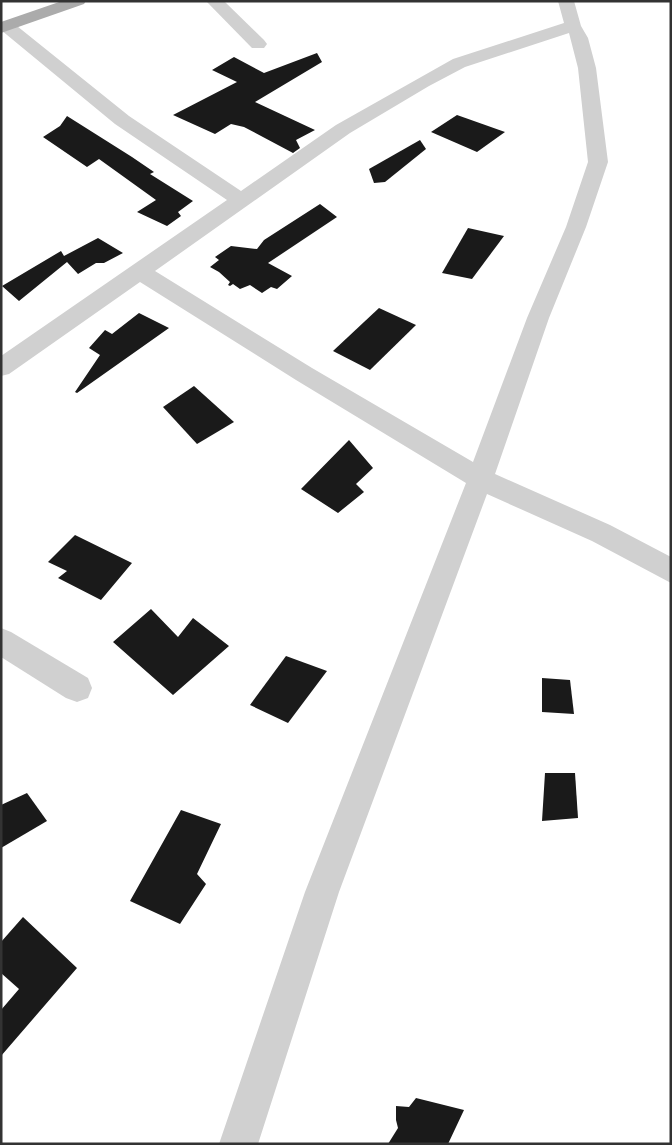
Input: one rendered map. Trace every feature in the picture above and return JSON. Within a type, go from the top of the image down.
[{"type":"main road","points":[[4,27],[78,1]]},
{"type":"street","points":[[214,1],[258,44]]},
{"type":"street","points":[[1,368],[343,129],[459,63],[570,13],[580,38],[587,68],[598,162],[576,227],[538,318],[480,479],[322,892],[238,1144]]},
{"type":"street","points":[[4,27],[122,120],[242,201]]},
{"type":"street","points":[[140,272],[304,374],[480,479],[601,533],[671,571]]},
{"type":"street","points":[[1,641],[76,688]]},
{"type":"building","points":[[317,53],[322,62],[255,102],[315,130],[296,140],[300,148],[293,153],[244,127],[231,124],[215,134],[173,115],[237,82],[212,70],[234,57],[264,73]]},
{"type":"building","points":[[457,115],[505,132],[477,152],[431,132]]},
{"type":"building","points":[[67,116],[132,157],[154,172],[150,174],[193,201],[178,212],[181,216],[167,226],[137,212],[156,200],[99,159],[87,167],[43,137],[60,126]]},
{"type":"building","points":[[420,140],[426,149],[385,182],[374,183],[369,169]]},
{"type":"building","points":[[320,204],[337,217],[268,263],[292,276],[277,289],[271,287],[262,293],[250,285],[240,289],[233,284],[230,286],[228,285],[230,282],[210,267],[219,260],[215,257],[231,246],[257,249],[264,240]]},
{"type":"building","points":[[468,228],[504,236],[472,279],[442,273]]},
{"type":"building","points":[[98,238],[123,253],[104,263],[96,263],[78,274],[67,262],[19,301],[2,286],[61,251],[64,256]]},
{"type":"building","points":[[379,308],[416,325],[370,370],[333,351]]},
{"type":"building","points":[[139,313],[169,328],[77,393],[75,392],[100,355],[89,348],[105,330],[112,334]]},
{"type":"building","points":[[194,386],[234,422],[197,444],[163,407]]},
{"type":"building","points":[[349,440],[373,468],[356,484],[364,492],[338,513],[301,489]]},
{"type":"building","points":[[75,535],[132,563],[101,600],[58,578],[67,571],[48,562]]},
{"type":"building","points":[[151,609],[178,637],[193,618],[229,646],[173,695],[113,642]]},
{"type":"building","points":[[286,656],[327,671],[288,723],[250,705]]},
{"type":"building","points":[[542,678],[570,680],[574,714],[542,712]]},
{"type":"building","points":[[545,773],[575,773],[578,818],[542,821]]},
{"type":"building","points":[[27,793],[47,821],[1,848],[1,805]]},
{"type":"building","points":[[181,810],[221,824],[197,874],[206,884],[180,924],[130,901]]},
{"type":"building","points":[[23,917],[77,968],[1,1056],[1,1010],[19,989],[1,973],[1,942]]},
{"type":"building","points":[[416,1098],[464,1110],[448,1144],[388,1144],[398,1128],[396,1106],[409,1107]]}]
